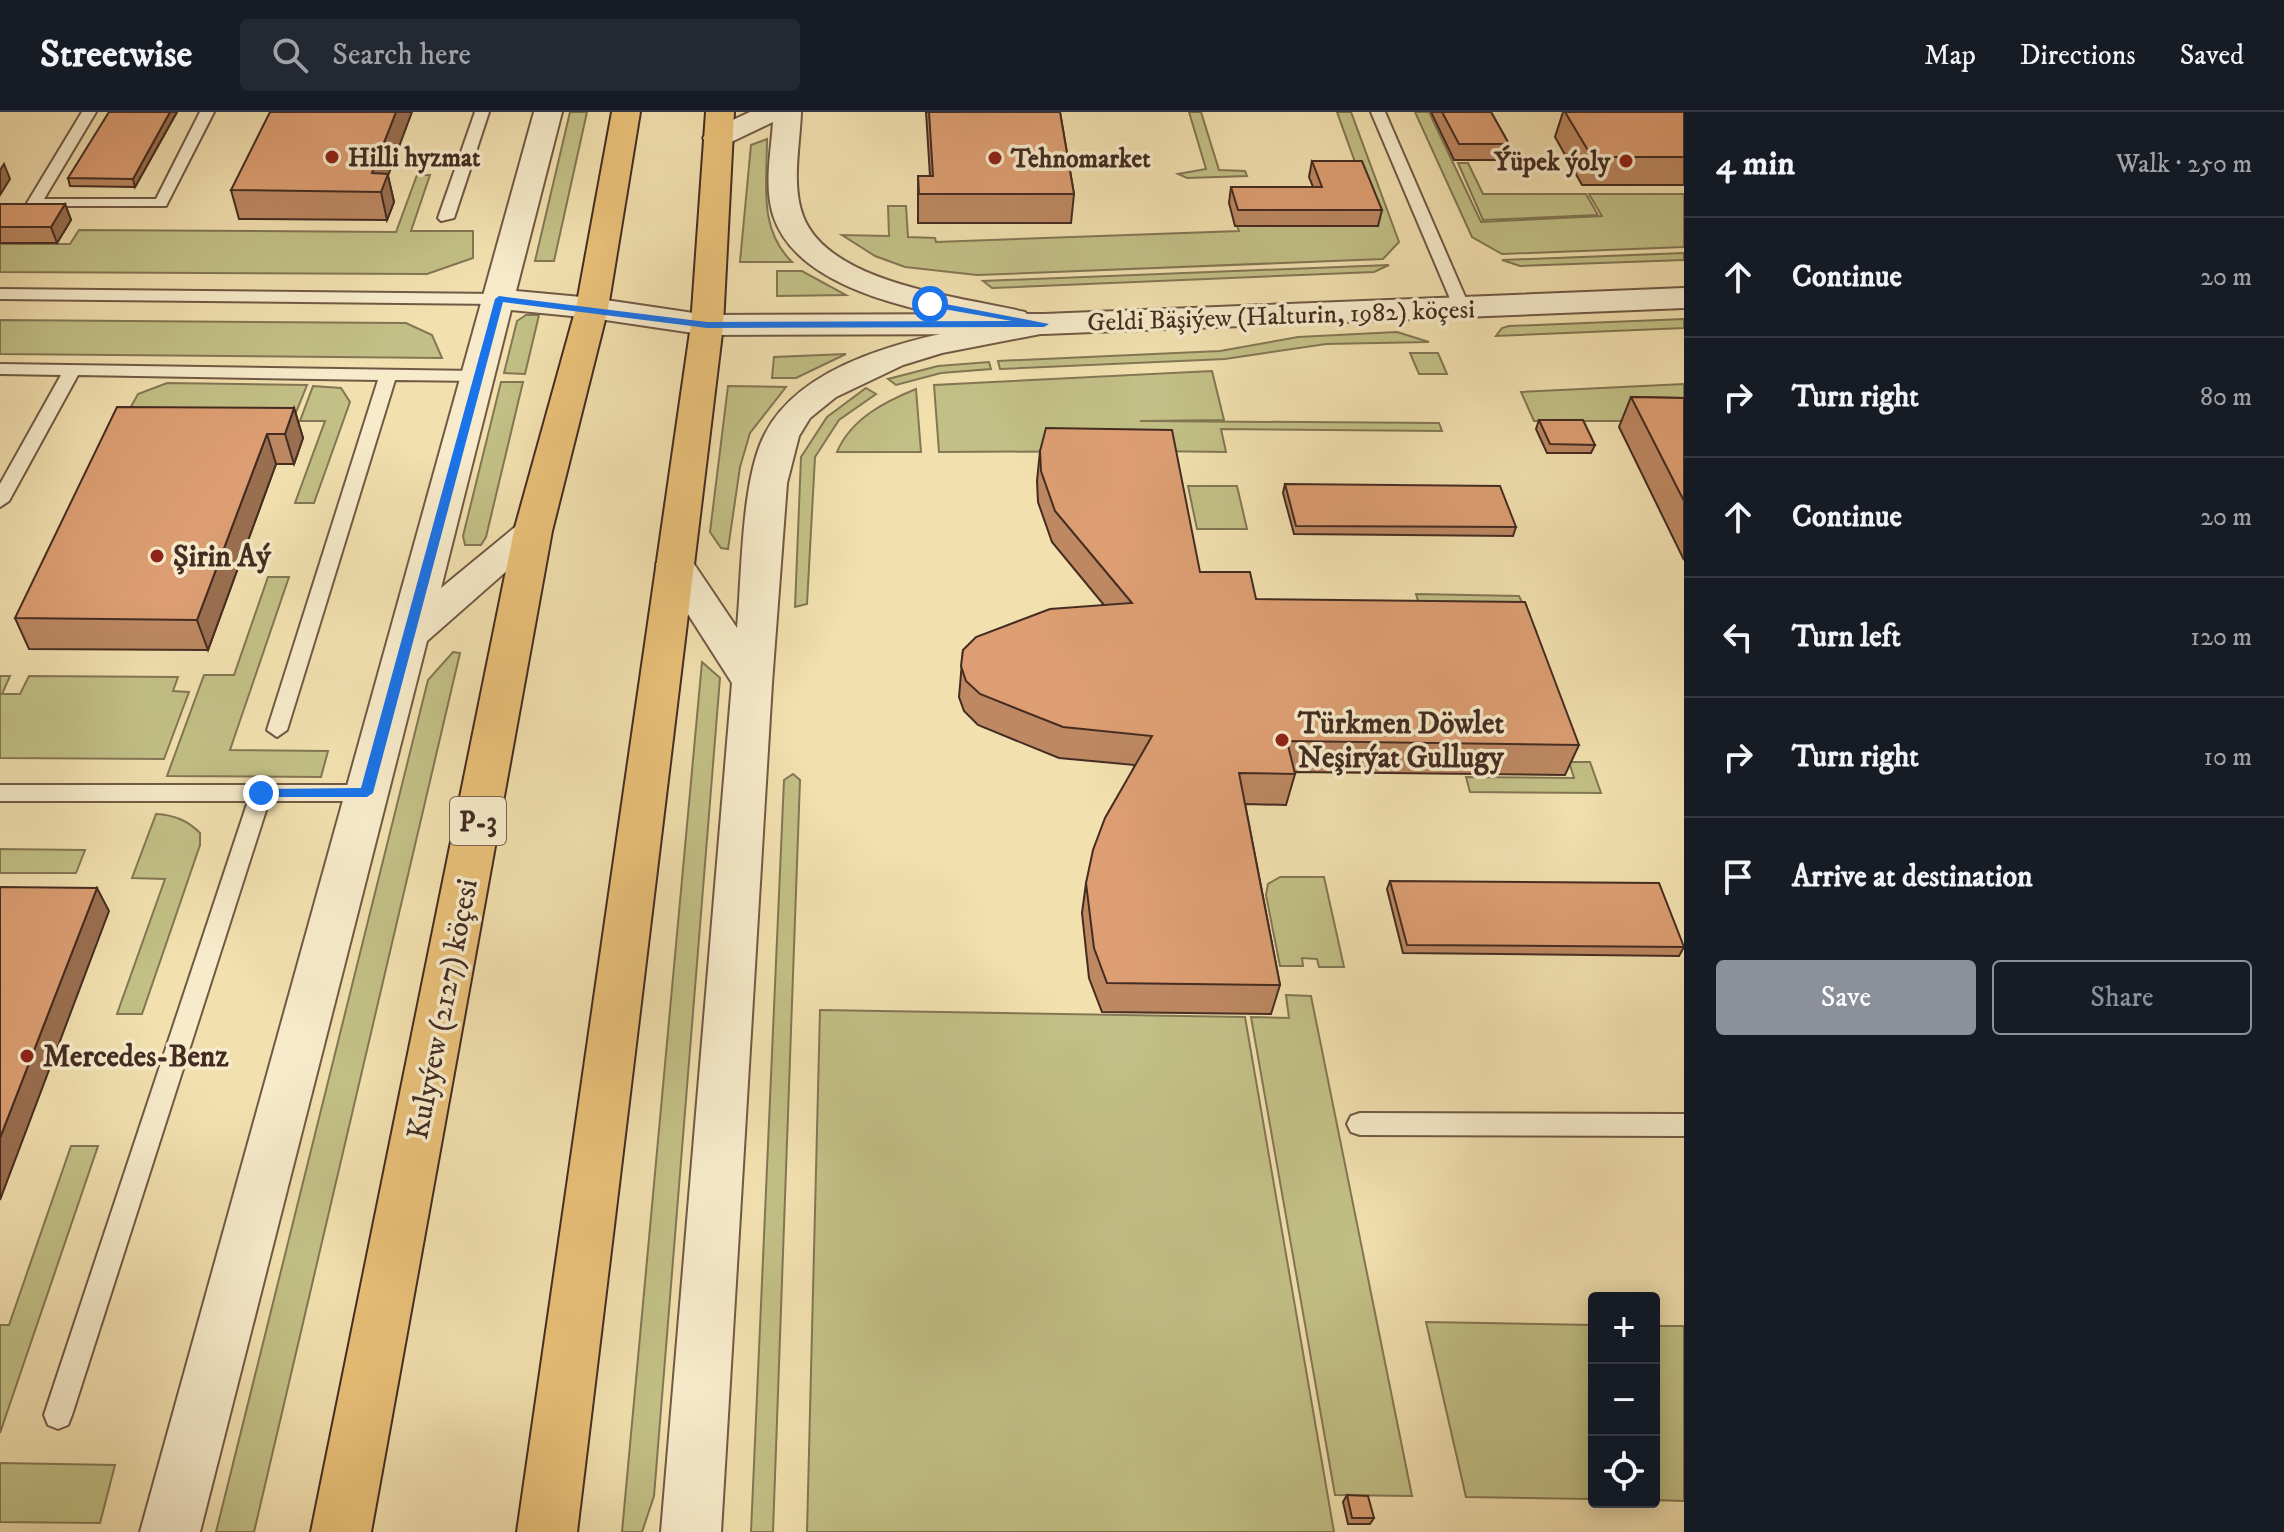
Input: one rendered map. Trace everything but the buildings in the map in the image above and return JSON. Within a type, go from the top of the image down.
[{"type":"highway","name":"Kulyýew (2127) köçesi","points":[[341,1532],[533,531],[592,308],[626,112]]},
{"type":"highway","points":[[547,1532],[707,325],[719,125]]},
{"type":"street","points":[[170,1532],[548,112]]},
{"type":"street","points":[[719,125],[772,112]]},
{"type":"street","points":[[787,112],[788,218],[817,254],[849,274],[930,304],[1044,324]]},
{"type":"street","name":"Geldi Bäşiýew (Halturin, 1982) köçesi","points":[[499,299],[592,308],[707,325],[1044,324],[1684,298]]},
{"type":"street","points":[[691,1532],[752,683],[769,483],[781,436],[797,411],[824,390],[891,358],[936,344],[1044,324]]},
{"type":"street","points":[[410,634],[533,531]]},
{"type":"street","points":[[675,564],[752,683]]},
{"type":"lane","points":[[89,112],[34,203],[161,203],[207,112]]},
{"type":"lane","points":[[446,218],[482,112]]},
{"type":"lane","points":[[1378,112],[1462,308]]},
{"type":"lane","points":[[0,294],[499,299]]},
{"type":"lane","points":[[0,369],[478,376]]},
{"type":"lane","points":[[0,501],[72,370]]},
{"type":"lane","points":[[277,730],[388,374]]},
{"type":"lane","points":[[0,793],[367,793]]},
{"type":"lane","points":[[58,1415],[261,793]]},
{"type":"lane","points":[[1360,1124],[1684,1125]]},
{"type":"shaded area","points":[[570,112],[587,112],[554,261],[535,261]]},
{"type":"shaded area","points":[[1189,112],[1201,112],[1219,170],[1245,171],[1247,176],[1187,178],[1178,174],[1206,169]]},
{"type":"shaded area","points":[[1337,112],[1351,112],[1399,242],[1383,259],[977,275],[905,267],[875,256],[842,235],[889,236],[888,206],[906,206],[908,237],[935,238],[936,242],[1239,231],[1237,226],[1378,226]]},
{"type":"shaded area","points":[[1415,112],[1429,112],[1481,222],[1602,216],[1589,194],[1684,194],[1684,247],[1502,254],[1472,237]]},
{"type":"shaded area","points":[[767,139],[769,220],[781,249],[792,262],[740,262],[751,145]]},
{"type":"shaded area","points":[[1458,163],[1468,163],[1483,194],[1586,194],[1598,215],[1483,220]]},
{"type":"shaded area","points":[[417,175],[430,175],[411,231],[473,231],[473,258],[427,274],[0,272],[0,244],[70,244],[79,230],[396,232]]},
{"type":"shaded area","points":[[1684,253],[1684,260],[1520,266],[1502,260]]},
{"type":"shaded area","points":[[1389,265],[1374,272],[992,288],[983,281]]},
{"type":"shaded area","points":[[777,271],[802,271],[846,295],[777,296]]},
{"type":"shaded area","points":[[526,315],[539,315],[525,374],[504,373],[517,321]]},
{"type":"shaded area","points":[[1684,319],[1684,328],[1496,336],[1502,328],[1509,326]]},
{"type":"shaded area","points":[[0,320],[406,323],[432,335],[442,358],[0,354]]},
{"type":"shaded area","points":[[1397,332],[1429,342],[1326,344],[1225,359],[1000,369],[998,361],[1220,351],[1298,337]]},
{"type":"shaded area","points":[[1410,353],[1438,353],[1447,374],[1419,374]]},
{"type":"shaded area","points":[[846,354],[796,378],[772,378],[774,357]]},
{"type":"shaded area","points":[[989,362],[991,369],[941,373],[896,385],[888,379],[938,366]]},
{"type":"shaded area","points":[[1212,371],[1224,420],[1140,421],[1439,423],[1442,431],[1221,429],[1226,452],[1147,451],[1142,429],[1145,451],[939,452],[934,385]]},
{"type":"shaded area","points":[[501,382],[523,382],[486,537],[481,545],[465,545],[463,536]]},
{"type":"shaded area","points":[[167,383],[307,385],[293,420],[124,419],[138,394]]},
{"type":"shaded area","points":[[1684,384],[1684,425],[1657,421],[1534,421],[1521,392]]},
{"type":"shaded area","points":[[313,386],[341,388],[350,402],[314,503],[295,503],[325,421],[300,421]]},
{"type":"shaded area","points":[[728,386],[786,387],[750,433],[740,467],[728,549],[721,548],[710,532]]},
{"type":"shaded area","points":[[866,388],[876,394],[839,420],[815,457],[807,604],[795,607],[801,457],[827,417]]},
{"type":"shaded area","points":[[916,389],[921,452],[837,452],[851,430],[870,413]]},
{"type":"shaded area","points":[[1188,486],[1237,486],[1247,529],[1197,529]]},
{"type":"shaded area","points":[[268,577],[289,577],[230,750],[328,751],[321,777],[167,776],[204,675],[234,675]]},
{"type":"shaded area","points":[[1416,594],[1519,596],[1536,631],[1424,620]]},
{"type":"shaded area","points":[[453,652],[460,653],[254,1532],[216,1532],[428,680]]},
{"type":"shaded area","points":[[702,662],[720,678],[654,1496],[642,1532],[622,1532]]},
{"type":"shaded area","points":[[0,676],[10,676],[2,694],[20,694],[29,676],[178,677],[173,691],[189,692],[164,759],[0,758]]},
{"type":"shaded area","points":[[1569,762],[1590,762],[1601,793],[1470,792],[1466,777],[1574,778]]},
{"type":"shaded area","points":[[793,774],[800,780],[773,1532],[751,1532],[784,780]]},
{"type":"shaded area","points":[[156,814],[174,817],[190,825],[200,833],[200,845],[142,1014],[117,1014],[165,879],[132,878]]},
{"type":"shaded area","points":[[0,849],[85,850],[76,873],[0,873]]},
{"type":"shaded area","points":[[1280,877],[1324,877],[1344,967],[1319,967],[1317,959],[1302,958],[1303,966],[1280,966],[1266,895],[1268,884]]},
{"type":"shaded area","points":[[1286,995],[1311,996],[1412,1496],[1335,1495],[1251,1017],[1289,1018]]},
{"type":"shaded area","points":[[820,1010],[1245,1017],[1334,1532],[807,1532]]},
{"type":"shaded area","points":[[71,1146],[98,1146],[0,1433],[0,1325],[9,1325]]},
{"type":"shaded area","points":[[1426,1322],[1588,1325],[1588,1499],[1466,1497]]},
{"type":"shaded area","points":[[1660,1326],[1684,1326],[1684,1501],[1660,1500]]},
{"type":"shaded area","points":[[0,1463],[115,1465],[100,1523],[0,1522]]},
{"type":"place","name":"Hilli hyzmat","points":[[332,157]]},
{"type":"place","name":"Tehnomarket","points":[[995,158]]},
{"type":"place","name":"Ýüpek ýoly","points":[[1626,161]]},
{"type":"place","name":"Şirin Aý","points":[[157,556]]},
{"type":"place","name":"Türkmen Döwlet Neşirýat Gullugy","points":[[1282,740]]},
{"type":"place","name":"Mercedes-Benz","points":[[27,1056]]},
{"type":"route","points":[[261,793],[367,793],[499,299],[592,308],[707,325],[1044,324],[930,304]]}]
